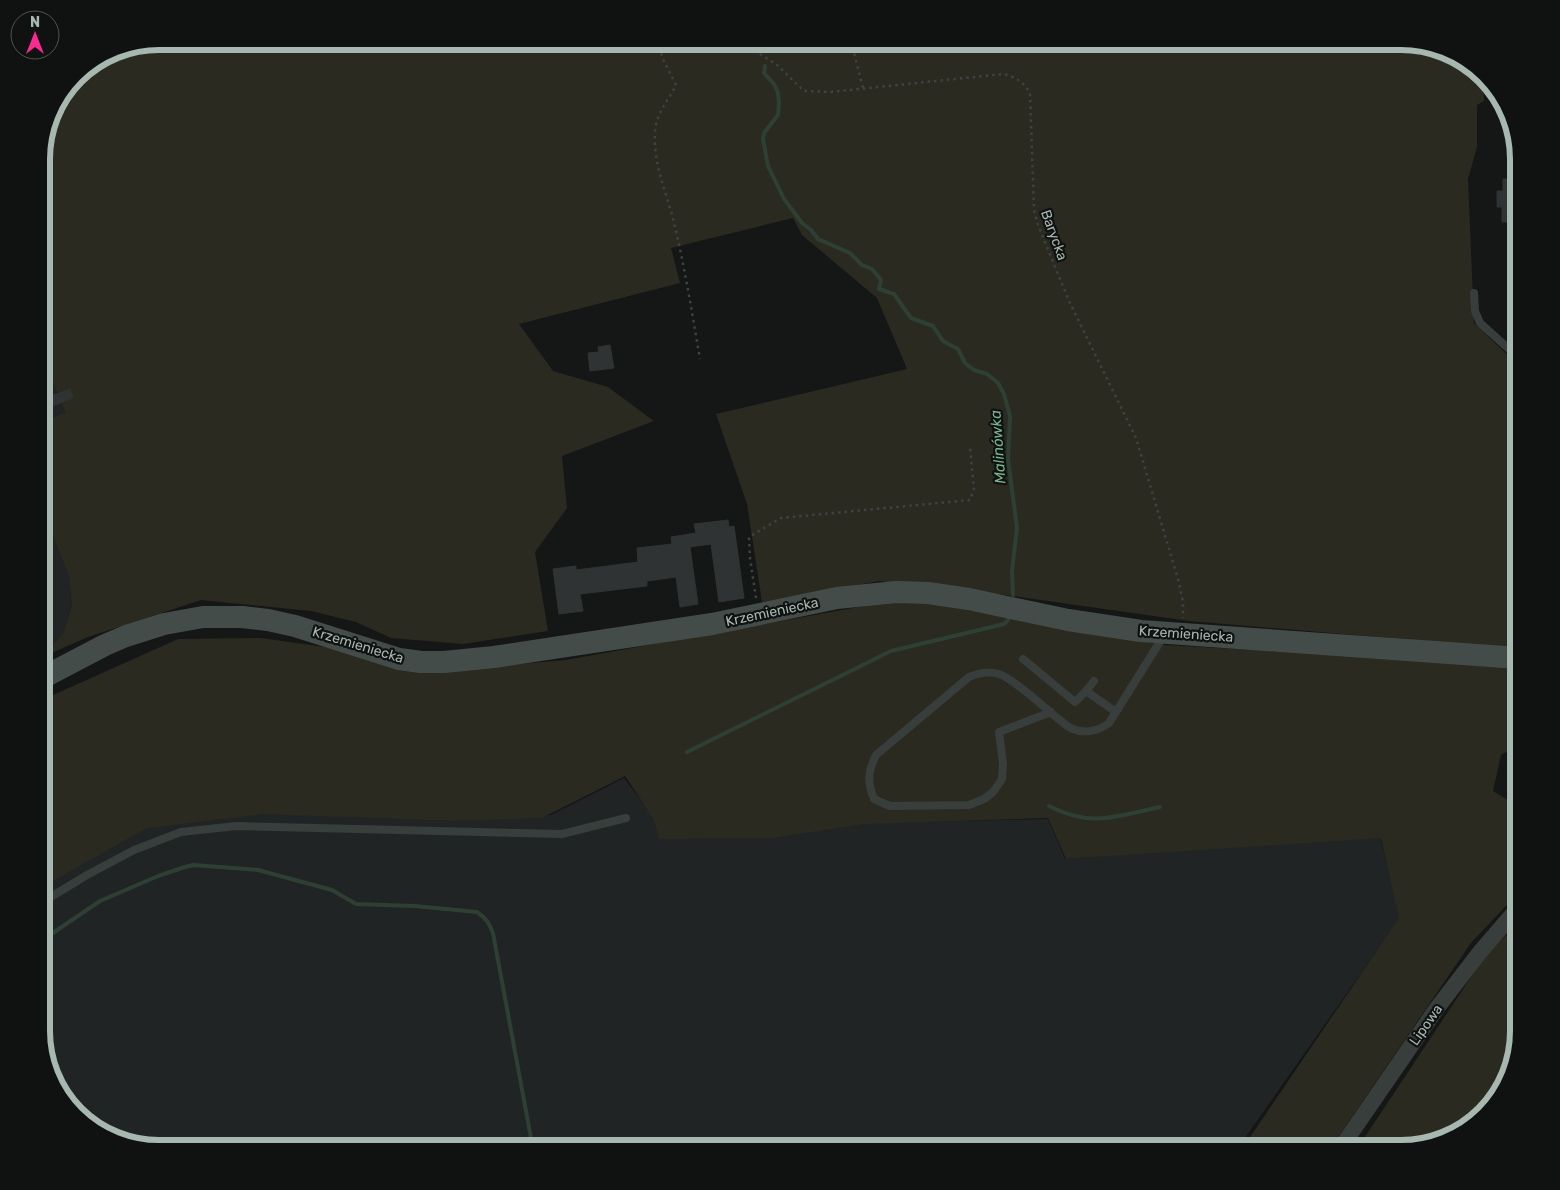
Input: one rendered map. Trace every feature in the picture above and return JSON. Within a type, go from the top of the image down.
[{"type":"street","name":"Krzemieniecka","points":[[50,674],[126,636],[164,624],[208,617],[242,617],[268,620],[295,626],[399,658],[433,662],[494,657],[759,615],[837,598],[901,592],[954,596],[1068,620],[1174,634],[1510,657]]},
{"type":"street","name":"Lipowa","points":[[1346,1140],[1437,1008],[1480,952],[1510,917]]},
{"type":"lane","points":[[1474,293],[1475,311],[1480,323],[1510,350]]},
{"type":"lane","points":[[1051,712],[999,732],[1003,764],[1002,779],[994,792],[984,799],[969,805],[890,806],[874,799],[869,786],[870,768],[876,755],[969,677],[989,673],[1006,677],[1051,712],[1072,729],[1093,731],[1109,723],[1174,634]]},
{"type":"lane","points":[[1023,659],[1075,702],[1094,681]]},
{"type":"lane","points":[[1086,692],[1116,712]]},
{"type":"lane","points":[[50,898],[87,874],[134,850],[181,832],[236,826],[562,834],[626,818]]},
{"type":"path","points":[[660,50],[676,85],[660,109],[654,132],[656,161],[674,221],[700,359]]},
{"type":"path","name":"Barycka","points":[[760,50],[762,55],[776,64],[804,91],[830,92],[1002,74],[1017,79],[1027,88],[1030,93],[1034,210],[1038,225],[1069,301],[1136,438],[1178,579],[1183,602],[1174,634]]},
{"type":"path","points":[[853,50],[863,88]]},
{"type":"path","points":[[759,615],[750,558],[749,537],[781,518],[970,500],[974,489],[970,448]]},
{"type":"shaded area","points":[[152,50],[1415,51],[1436,56],[1462,68],[1483,89],[1484,101],[1477,105],[1477,147],[1468,179],[1474,323],[1510,357],[1510,648],[1189,621],[998,594],[879,581],[762,602],[747,504],[716,414],[907,369],[877,298],[802,235],[793,218],[671,248],[680,283],[519,324],[553,371],[608,387],[654,421],[562,456],[567,508],[535,552],[548,631],[463,644],[391,638],[356,622],[311,611],[201,600],[88,637],[50,654],[50,647],[63,634],[72,605],[69,577],[50,529],[50,419],[65,412],[50,375],[51,145],[58,117],[68,98],[77,87],[98,68],[117,58],[138,52]]},
{"type":"shaded area","points":[[50,375],[65,412],[50,419]]},
{"type":"shaded area","points":[[50,529],[69,577],[72,605],[63,634],[50,647]]},
{"type":"shaded area","points":[[897,600],[991,608],[1034,623],[1165,645],[1510,664],[1510,750],[1501,755],[1493,791],[1510,801],[1510,902],[1471,943],[1336,1140],[1248,1140],[1399,918],[1381,838],[1066,859],[1048,818],[864,824],[772,838],[659,839],[654,820],[625,776],[542,818],[453,821],[264,814],[147,828],[50,883],[50,696],[178,639],[261,638],[339,649],[427,672],[566,660]]},
{"type":"shaded area","points":[[624,778],[654,818],[863,823],[1048,819],[1065,859],[1380,836],[1400,918],[1243,1140],[159,1140],[138,1138],[104,1125],[77,1103],[65,1086],[58,1073],[50,1038],[50,881],[144,828],[265,813],[453,821],[551,815]]},
{"type":"shaded area","points":[[1510,931],[1509,1045],[1504,1066],[1495,1086],[1478,1108],[1462,1122],[1449,1129],[1415,1139],[1363,1140],[1483,959]]},
{"type":"building","points":[[1503,179],[1510,179],[1510,222],[1502,222],[1502,207],[1497,207],[1497,191],[1503,191]]},
{"type":"building","points":[[610,345],[614,368],[590,371],[588,353],[599,352],[598,347]]},
{"type":"building","points":[[70,389],[73,398],[50,407],[50,396]]},
{"type":"building","points":[[728,520],[729,527],[734,526],[744,598],[719,602],[711,544],[690,547],[698,604],[680,607],[676,577],[647,581],[647,586],[580,594],[583,611],[559,614],[553,569],[576,566],[576,570],[638,562],[637,548],[672,544],[671,537],[696,533],[694,524]]},
{"type":"waterway","name":"Malinówka","points":[[765,66],[764,73],[774,84],[778,93],[779,103],[778,115],[764,133],[763,139],[768,166],[784,199],[802,223],[818,239],[850,253],[862,265],[872,269],[881,280],[879,289],[894,294],[911,318],[933,326],[943,341],[958,349],[965,363],[974,370],[987,374],[998,383],[1004,394],[1010,416],[1008,459],[1017,528],[1012,571],[1013,595]]},
{"type":"waterway","name":"Malinówka","points":[[687,752],[891,651],[1004,624],[1008,620]]},
{"type":"waterway","points":[[1049,806],[1064,813],[1091,818],[1117,816],[1160,807]]},
{"type":"waterway","points":[[50,935],[100,901],[158,876],[193,865],[258,870],[332,890],[356,904],[415,906],[477,912],[487,921],[493,933],[531,1140]]}]
